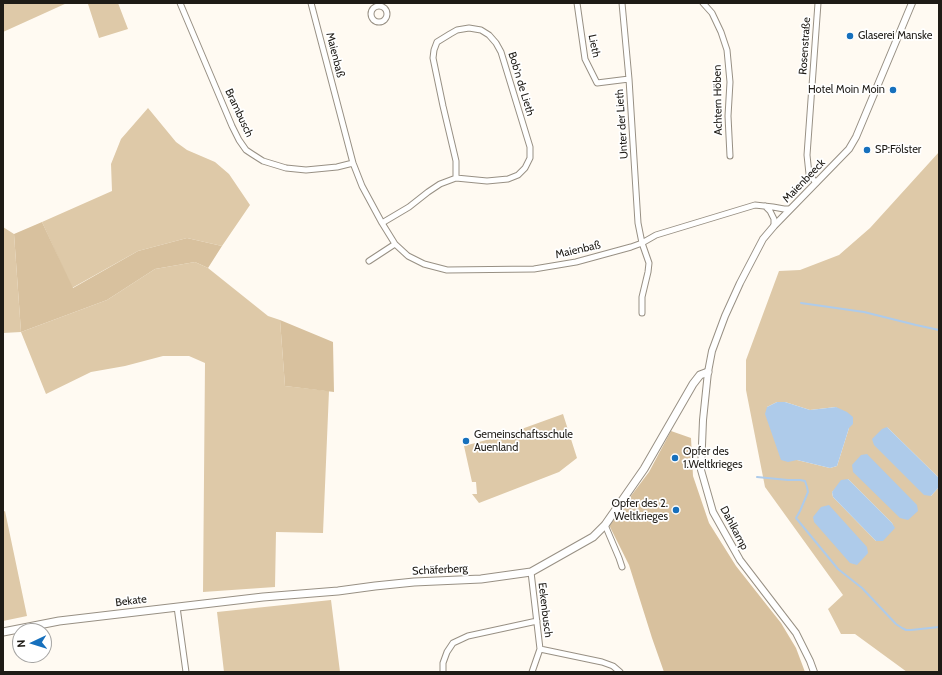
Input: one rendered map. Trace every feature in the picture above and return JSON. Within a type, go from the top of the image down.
[{"type":"main road","name":"Schäferberg","points":[[263,597],[338,591],[414,582],[481,579],[530,572],[593,537],[605,525],[644,469],[693,384],[700,375],[708,372]]},
{"type":"main road","name":"Bekate","points":[[3,632],[59,620],[263,597]]},
{"type":"street","name":"Brambusch","points":[[180,3],[232,126],[246,150],[263,161],[293,169],[306,170],[353,164]]},
{"type":"street","name":"Maienbaß","points":[[311,3],[353,164],[362,186],[395,244],[408,256],[424,264],[447,270],[534,269],[576,262],[631,248],[656,235],[755,205],[790,210]]},
{"type":"street","name":"Lieth","points":[[577,3],[585,59],[597,83],[629,79]]},
{"type":"street","name":"Unter der Lieth","points":[[622,3],[629,79],[638,223],[642,243],[649,263],[642,297],[642,313]]},
{"type":"street","name":"Achtern Höben","points":[[703,3],[712,13],[721,32],[727,50],[730,82],[728,116],[730,156]]},
{"type":"street","name":"Rosenstraße","points":[[816,183],[809,174],[807,155],[818,3]]},
{"type":"street","name":"Maienbeeck","points":[[708,372],[712,351],[725,316],[763,239],[849,149],[856,137],[912,3]]},
{"type":"street","name":"Bob'n de Lieth","points":[[382,223],[409,207],[440,184],[456,178],[487,181],[508,179],[518,175],[525,168],[530,158],[530,147],[501,52],[489,35],[481,30],[469,28],[457,30],[446,35],[437,42],[433,58],[456,161],[456,178]]},
{"type":"street","points":[[765,206],[770,211],[774,219],[774,226]]},
{"type":"street","points":[[369,261],[395,244]]},
{"type":"street","name":"Dahlkamp","points":[[708,372],[703,420],[701,470],[713,512],[740,560],[796,634],[814,672]]},
{"type":"street","points":[[605,525],[622,567]]},
{"type":"street","name":"Eekenbusch","points":[[530,572],[540,649],[532,672]]},
{"type":"street","points":[[177,607],[186,672]]},
{"type":"street","points":[[443,671],[447,652],[453,643],[468,636],[537,621]]},
{"type":"street","points":[[540,649],[602,662],[613,666],[620,672]]},
{"type":"shaded area","points":[[3,3],[67,3],[3,32]]},
{"type":"shaded area","points":[[118,3],[128,29],[99,38],[88,4]]},
{"type":"shaded area","points":[[148,108],[176,142],[187,150],[215,162],[229,174],[250,205],[222,246],[187,238],[138,251],[72,288],[42,222],[112,191],[111,164],[121,139]]},
{"type":"shaded area","points":[[939,152],[939,478],[887,427],[931,496],[939,487],[939,672],[907,672],[855,634],[841,634],[828,609],[843,595],[765,487],[746,390],[746,360],[779,271],[800,270],[839,255],[870,228]],"holes":[[[777,402],[785,402],[810,410],[836,407],[849,428],[837,466],[830,468],[797,460],[767,407]],[[848,479],[892,523],[894,528],[876,541],[833,497],[832,492]]]},
{"type":"shaded area","points":[[42,222],[73,288],[138,251],[187,238],[222,246],[208,268],[195,262],[155,269],[107,300],[21,332],[14,234]]},
{"type":"shaded area","points":[[3,227],[14,234],[21,332],[3,333]]},
{"type":"shaded area","points":[[195,262],[208,268],[268,316],[280,320],[285,386],[329,391],[323,533],[276,532],[275,587],[203,592],[205,363],[189,356],[163,356],[125,366],[91,372],[46,394],[21,332],[107,300],[155,269]]},
{"type":"shaded area","points":[[280,320],[333,342],[334,392],[285,386]]},
{"type":"shaded area","points":[[563,414],[577,458],[559,472],[479,503],[472,494],[477,494],[476,482],[472,482],[464,446],[505,435]]},
{"type":"shaded area","points":[[671,431],[691,438],[693,476],[709,523],[736,566],[781,623],[796,648],[805,672],[664,672],[629,565],[609,525],[649,472]]},
{"type":"shaded area","points":[[5,511],[27,616],[3,621],[3,512]]},
{"type":"shaded area","points":[[331,600],[340,672],[224,672],[217,612]]},
{"type":"water","points":[[777,402],[785,402],[810,410],[836,407],[847,412],[853,417],[853,424],[849,428],[837,466],[830,468],[797,460],[788,462],[781,460],[765,414],[767,407]]},
{"type":"water","points":[[887,427],[939,478],[939,487],[931,496],[924,495],[874,445],[872,439],[882,429]]},
{"type":"water","points":[[867,454],[917,505],[918,511],[908,520],[900,518],[853,472],[852,465],[861,455]]},
{"type":"water","points":[[848,479],[892,523],[895,528],[883,541],[876,541],[833,497],[832,492],[841,480]]},
{"type":"water","points":[[829,505],[867,547],[868,553],[857,565],[850,563],[814,522],[813,517],[821,507]]},
{"type":"waterway","points":[[801,303],[864,312],[939,330]]},
{"type":"waterway","points":[[757,477],[805,481],[808,492],[796,518],[838,569],[862,588],[896,624],[902,628],[911,630],[939,627]]},
{"type":"place","name":"Glaserei Manske","points":[[850,36]]},
{"type":"place","name":"Hotel Moin Moin","points":[[893,90]]},
{"type":"place","name":"SP:Fölster","points":[[867,150]]},
{"type":"place","name":"Gemeinschaftsschule Auenland","points":[[466,441]]},
{"type":"place","name":"Opfer des 1.Weltkrieges","points":[[675,458]]},
{"type":"place","name":"Opfer des 2. Weltkrieges","points":[[676,510]]}]
